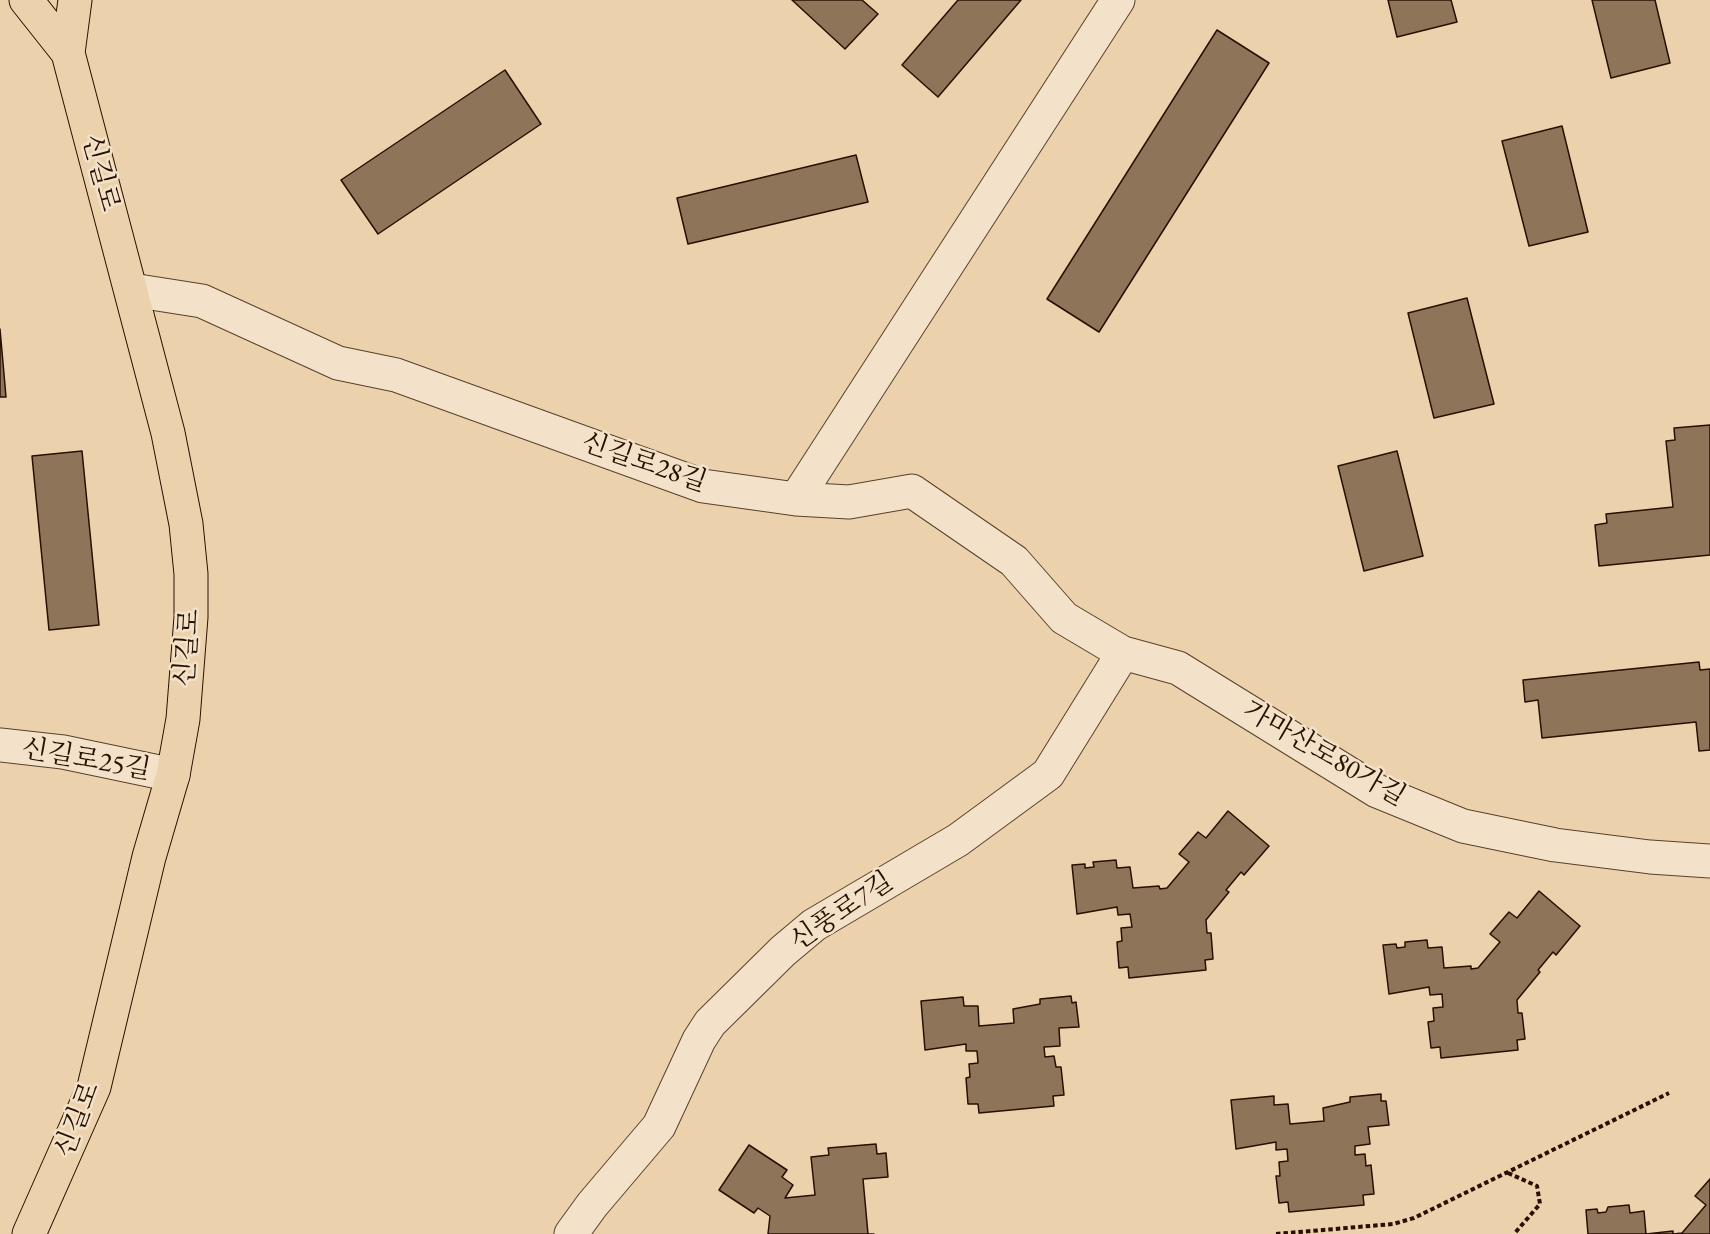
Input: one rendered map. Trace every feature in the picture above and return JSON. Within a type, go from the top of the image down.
[{"type":"main road","name":"신길로","points":[[26,0],[68,53]]},
{"type":"main road","name":"신길로","points":[[29,1234],[94,1087],[149,857],[172,775],[189,666],[191,574],[178,482],[132,290],[68,53],[75,0]]},
{"type":"street","points":[[796,499],[1118,0]]},
{"type":"street","name":"신길로28길","points":[[132,290],[202,301],[338,363],[396,375],[703,486],[796,499],[849,502],[912,491],[1014,561],[1064,618],[1123,653]]},
{"type":"street","name":"가마산로80가길","points":[[1123,653],[1178,669],[1377,791],[1464,826],[1555,845],[1650,857],[1710,861]]},
{"type":"street","name":"신풍로7길","points":[[571,1234],[592,1205],[659,1126],[699,1040],[710,1023],[783,951],[813,925],[958,840],[1048,774],[1123,653]]},
{"type":"street","name":"신길로25길","points":[[0,745],[63,753],[172,775]]},
{"type":"path","points":[[1276,1234],[1404,1221],[1508,1173],[1669,1093]]},
{"type":"path","points":[[1508,1173],[1537,1186],[1540,1204],[1514,1234]]},
{"type":"building","points":[[792,0],[862,0],[878,14],[845,49]]},
{"type":"building","points":[[958,0],[1021,0],[938,97],[902,65]]},
{"type":"building","points":[[1388,0],[1451,0],[1457,22],[1397,37]]},
{"type":"building","points":[[1592,0],[1655,0],[1670,63],[1611,78]]},
{"type":"building","points":[[1217,30],[1269,63],[1099,332],[1047,299]]},
{"type":"building","points":[[505,70],[541,124],[378,234],[341,180]]},
{"type":"building","points":[[1562,126],[1588,232],[1529,246],[1502,141]]},
{"type":"building","points":[[856,155],[868,202],[688,244],[677,198]]},
{"type":"building","points":[[1467,298],[1494,404],[1434,418],[1408,313]]},
{"type":"building","points":[[0,329],[6,397],[0,397]]},
{"type":"building","points":[[1710,425],[1710,555],[1599,566],[1595,525],[1607,523],[1606,514],[1673,507],[1666,441],[1675,440],[1674,428]]},
{"type":"building","points":[[82,451],[99,625],[49,630],[32,456]]},
{"type":"building","points":[[1397,451],[1423,556],[1364,571],[1338,466]]},
{"type":"building","points":[[1699,662],[1700,670],[1710,669],[1710,750],[1699,751],[1696,722],[1542,738],[1538,700],[1525,702],[1523,680]]},
{"type":"building","points":[[1228,811],[1269,846],[1244,875],[1241,872],[1226,890],[1229,892],[1206,920],[1207,933],[1211,933],[1213,959],[1205,960],[1206,970],[1129,978],[1128,967],[1119,968],[1117,942],[1122,941],[1121,928],[1132,927],[1130,914],[1118,915],[1117,907],[1077,914],[1072,865],[1085,864],[1085,868],[1094,867],[1093,862],[1116,860],[1117,868],[1130,867],[1133,888],[1159,886],[1160,889],[1167,888],[1189,862],[1179,854],[1198,832],[1206,838]]},
{"type":"building","points":[[1539,891],[1580,926],[1556,955],[1553,952],[1517,1000],[1518,1013],[1522,1013],[1525,1039],[1517,1040],[1518,1050],[1441,1058],[1440,1047],[1431,1048],[1428,1022],[1434,1021],[1433,1008],[1443,1007],[1442,994],[1430,995],[1429,987],[1389,994],[1383,945],[1396,944],[1397,948],[1405,947],[1405,942],[1427,940],[1428,948],[1442,947],[1444,968],[1471,966],[1471,969],[1478,968],[1500,942],[1490,934],[1509,912],[1517,918]]},
{"type":"building","points":[[1071,996],[1072,1003],[1076,1002],[1079,1027],[1059,1028],[1060,1046],[1044,1047],[1045,1057],[1054,1056],[1056,1067],[1061,1067],[1064,1095],[1053,1096],[1054,1106],[979,1113],[978,1104],[968,1104],[966,1078],[970,1077],[969,1064],[978,1063],[977,1051],[966,1051],[966,1044],[925,1050],[921,1001],[963,997],[964,1006],[978,1006],[979,1026],[1014,1023],[1013,1009],[1040,1004],[1040,999]]},
{"type":"building","points":[[1381,1094],[1381,1101],[1386,1101],[1389,1125],[1368,1127],[1370,1144],[1355,1146],[1355,1155],[1365,1154],[1366,1166],[1371,1165],[1374,1194],[1363,1195],[1364,1205],[1289,1212],[1288,1202],[1279,1203],[1276,1176],[1280,1176],[1279,1162],[1288,1161],[1287,1149],[1276,1150],[1276,1142],[1236,1149],[1231,1100],[1274,1096],[1274,1105],[1288,1104],[1290,1124],[1324,1121],[1323,1108],[1350,1102],[1350,1097]]},
{"type":"building","points":[[876,1144],[877,1154],[886,1153],[888,1177],[863,1179],[868,1234],[768,1234],[770,1216],[758,1208],[754,1213],[719,1190],[749,1145],[787,1170],[782,1177],[793,1185],[785,1198],[815,1195],[811,1157],[829,1155],[828,1148]]},
{"type":"building","points":[[1710,1179],[1710,1234],[1673,1234],[1682,1233],[1706,1205],[1695,1196]]},
{"type":"building","points":[[1629,1205],[1630,1213],[1644,1211],[1646,1234],[1588,1234],[1586,1210],[1597,1209],[1598,1213],[1606,1212],[1608,1207]]},
{"type":"building","points":[[1673,1231],[1673,1234],[1646,1234]]}]
